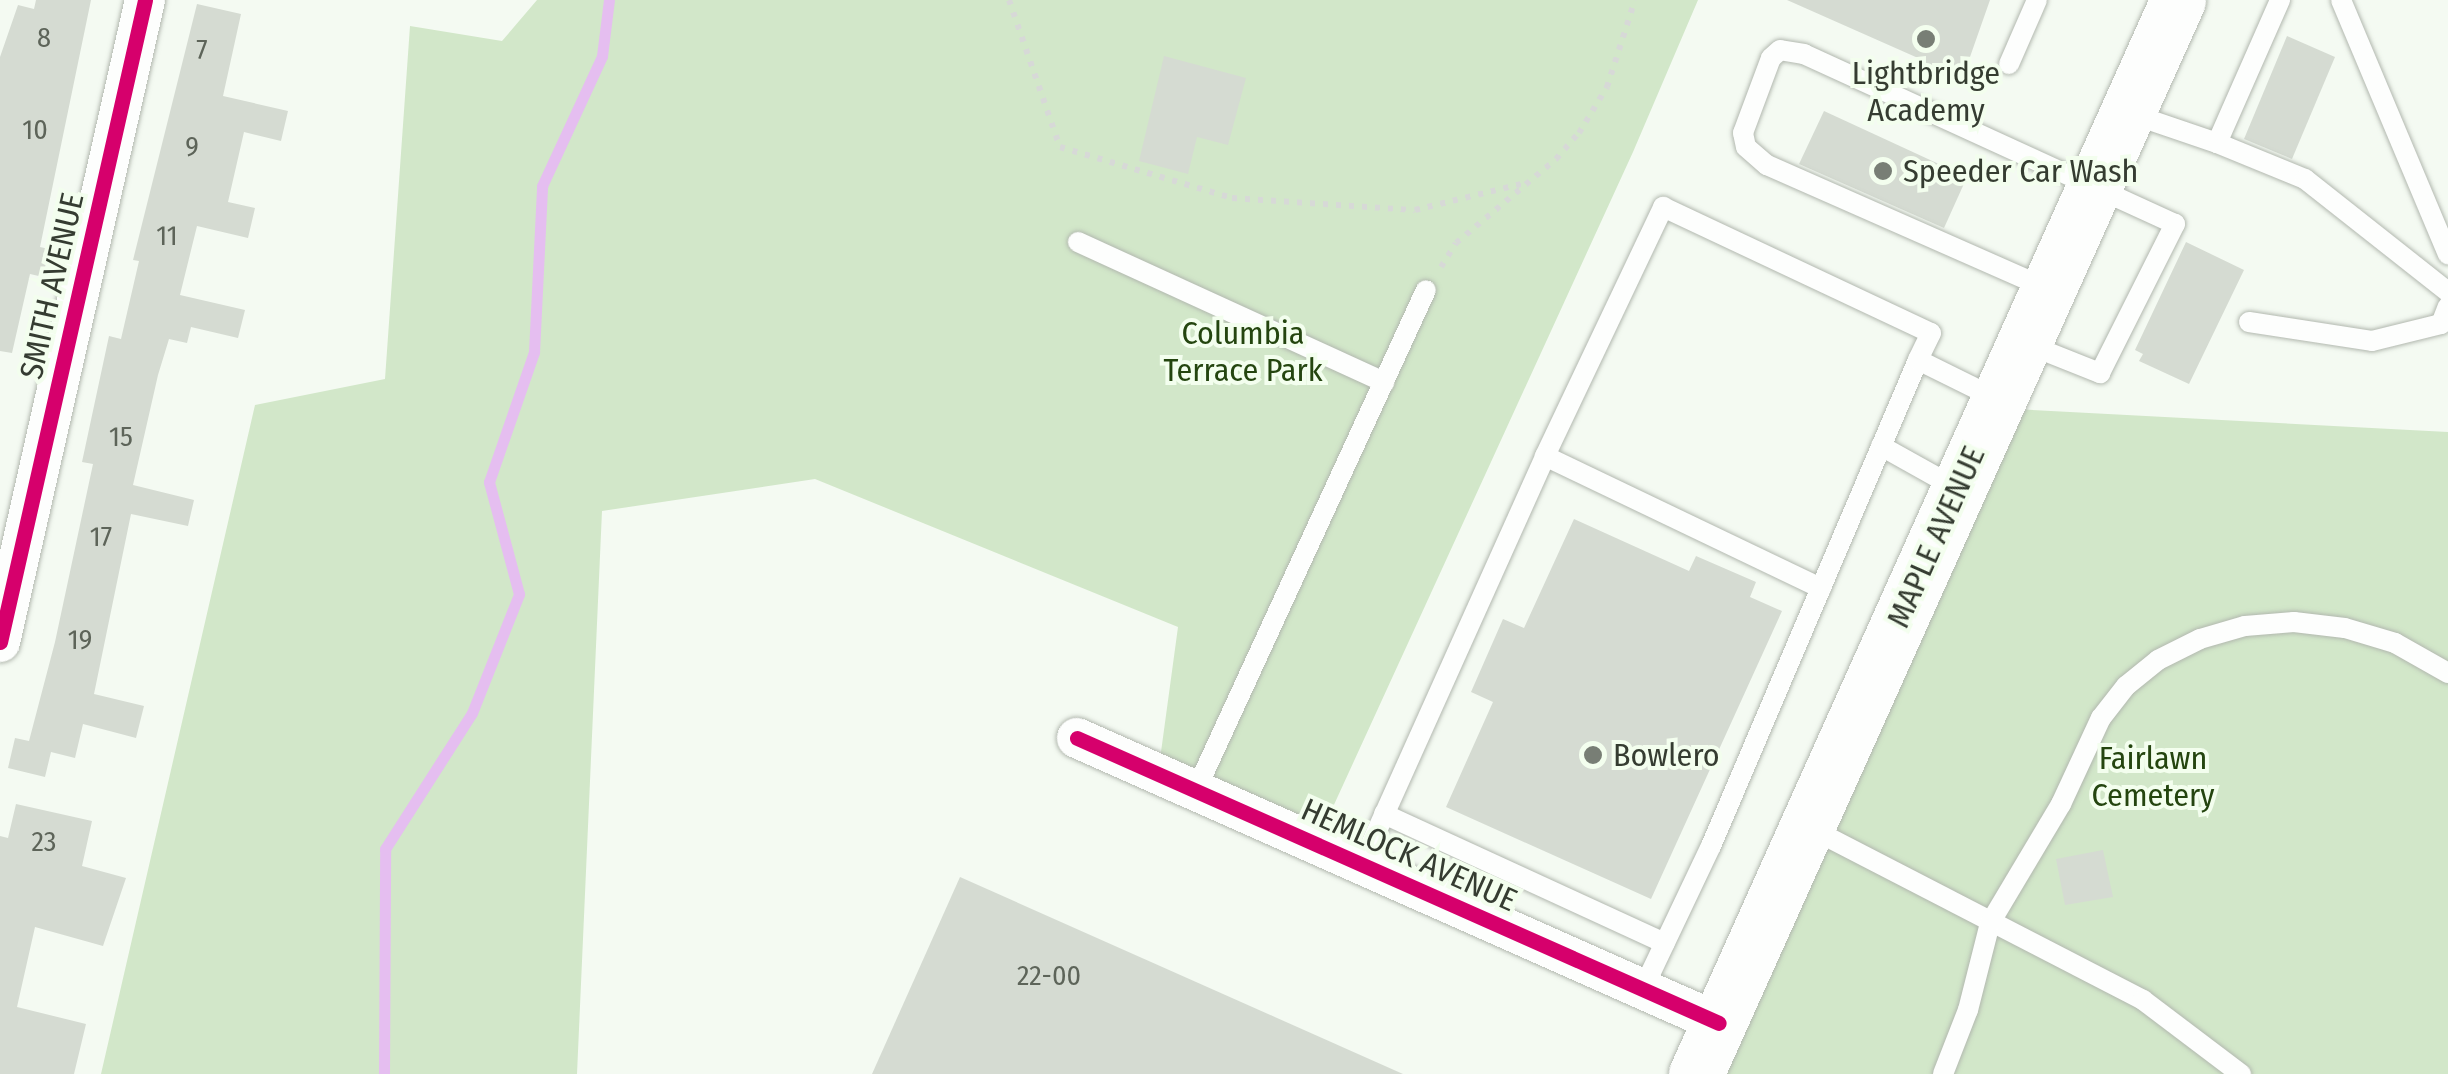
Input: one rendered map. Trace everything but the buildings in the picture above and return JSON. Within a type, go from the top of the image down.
[{"type":"main road","name":"MAPLE AVENUE","points":[[1696,1074],[2178,0]]},
{"type":"street","name":"SMITH AVENUE","points":[[0,642],[12,537],[145,0]]},
{"type":"street","name":"HEMLOCK AVENUE","points":[[1076,738],[1719,1023]]},
{"type":"lane","points":[[2008,64],[2037,0]]},
{"type":"lane","points":[[2217,143],[2280,0]]},
{"type":"lane","points":[[2341,0],[2447,242],[2448,254]]},
{"type":"lane","points":[[2024,342],[2100,373],[2175,224],[1804,54],[1780,50],[1771,58],[1744,133],[1746,147],[1766,164],[2048,288]]},
{"type":"lane","points":[[2127,112],[2305,179],[2448,292]]},
{"type":"lane","points":[[1362,864],[1545,456],[1663,207],[1931,333],[1643,989]]},
{"type":"lane","points":[[1078,242],[1384,382]]},
{"type":"lane","points":[[1196,790],[1426,290]]},
{"type":"lane","points":[[2249,322],[2372,341],[2440,324],[2448,306]]},
{"type":"lane","points":[[1918,360],[1998,399]]},
{"type":"lane","points":[[1881,446],[1958,488]]},
{"type":"lane","points":[[1545,456],[1821,588]]},
{"type":"lane","points":[[1943,1074],[1968,1010],[1990,923],[2061,804],[2101,718],[2126,686],[2158,660],[2200,639],[2245,626],[2294,622],[2345,628],[2394,643],[2448,673]]},
{"type":"lane","points":[[1384,814],[1665,943]]},
{"type":"lane","points":[[1808,826],[2143,1000],[2241,1074]]},
{"type":"path","points":[[1009,0],[1060,147],[1232,198],[1415,210],[1525,183]]},
{"type":"path","points":[[1426,290],[1456,243],[1556,159],[1596,108],[1635,0]]},
{"type":"green space","name":"Columbia Terrace Park","points":[[537,0],[1698,0],[1633,152],[1316,844],[1158,774],[1178,627],[815,479],[602,511],[577,1074],[101,1074],[255,405],[385,379],[410,26],[502,41]]},
{"type":"green space","name":"Fairlawn Cemetery","points":[[1994,408],[2448,432],[2448,1074],[1696,1074]]},
{"type":"waterway","points":[[384,1074],[385,849],[472,713],[519,594],[489,482],[534,352],[542,186],[602,56],[609,0]]},
{"type":"cycle path","points":[[0,642],[145,0]]},
{"type":"cycle path","points":[[1077,738],[1719,1023]]},
{"type":"place","name":"Lightbridge Academy","points":[[1926,39]]},
{"type":"place","name":"Speeder Car Wash","points":[[1883,171]]},
{"type":"place","name":"Bowlero","points":[[1593,755]]}]
